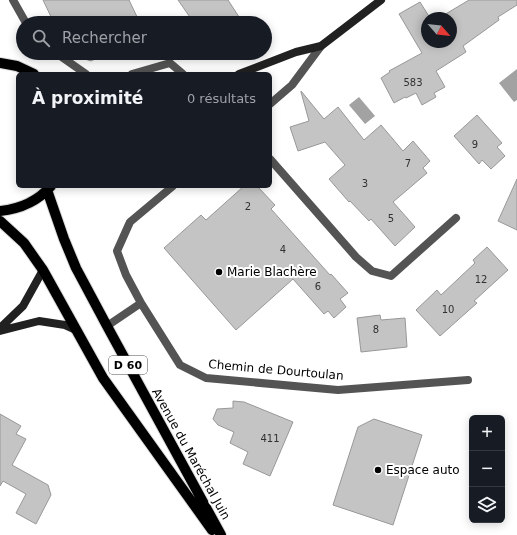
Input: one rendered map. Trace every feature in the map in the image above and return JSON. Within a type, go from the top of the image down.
[{"type":"main road","points":[[244,72],[296,52],[320,46],[381,0]]},
{"type":"main road","points":[[0,63],[17,66],[30,72]]},
{"type":"main road","points":[[0,211],[12,210],[30,203],[49,188]]},
{"type":"main road","name":"Avenue du Maréchal Juin","points":[[49,188],[64,239],[76,268],[221,535]]},
{"type":"main road","name":"Avenue du Maréchal Juin","points":[[0,220],[24,243],[43,270],[103,378],[216,535]]},
{"type":"main road","points":[[0,329],[22,306],[43,270]]},
{"type":"main road","points":[[0,329],[39,321],[65,325],[76,330]]},
{"type":"street","points":[[13,0],[22,16]]},
{"type":"street","points":[[272,102],[292,85],[320,46]]},
{"type":"street","points":[[66,60],[83,72]]},
{"type":"street","points":[[139,72],[170,63],[181,72]]},
{"type":"street","points":[[272,161],[356,257],[372,271],[392,276],[456,218]]},
{"type":"street","name":"Chemin de Dourtoulan","points":[[171,188],[130,222],[117,251],[126,275],[141,303],[180,364],[206,378],[338,390],[468,380]]},
{"type":"street","points":[[107,326],[141,303]]},
{"type":"shaded area","points":[[517,69],[517,100],[514,102],[499,83]]},
{"type":"shaded area","points":[[359,97],[375,116],[365,124],[349,105]]},
{"type":"building","points":[[43,0],[129,0],[137,16],[51,16]]},
{"type":"building","points":[[178,0],[228,0],[238,16],[189,16]]},
{"type":"building","points":[[469,0],[517,0],[517,5],[498,17],[499,20],[463,46],[466,52],[436,71],[445,87],[434,93],[436,97],[422,105],[416,93],[394,103],[381,78],[390,72],[389,71],[422,53],[399,14],[420,2],[426,12],[421,12],[421,48],[457,48],[457,12],[449,12]]},
{"type":"building","points":[[301,91],[324,119],[338,107],[364,140],[381,125],[403,151],[413,141],[430,161],[423,168],[427,173],[393,202],[415,227],[395,246],[371,219],[369,221],[350,201],[349,202],[329,179],[345,165],[325,142],[298,151],[290,127],[309,121]]},
{"type":"building","points":[[477,115],[502,143],[497,147],[505,156],[491,169],[482,160],[479,164],[454,136]]},
{"type":"building","points":[[517,179],[517,230],[498,221]]},
{"type":"building","points":[[242,188],[259,188],[275,205],[271,209],[348,293],[340,299],[346,307],[334,318],[328,311],[324,314],[293,279],[236,330],[164,248],[201,215],[206,220]]},
{"type":"building","points":[[487,247],[508,270],[474,301],[477,303],[440,336],[416,310],[437,290],[441,295],[475,263],[473,260]]},
{"type":"building","points":[[380,315],[381,320],[405,318],[407,347],[361,352],[357,318]]},
{"type":"building","points":[[233,401],[244,402],[293,422],[270,476],[243,464],[248,452],[230,443],[234,432],[218,425],[213,419],[217,409],[233,408]]},
{"type":"building","points":[[0,414],[21,426],[16,434],[26,439],[12,465],[48,485],[51,495],[36,524],[16,513],[26,494],[3,481],[0,486]]},
{"type":"building","name":"Espace auto","points":[[374,419],[422,435],[393,525],[333,505],[358,427]]},
{"type":"place","name":"Marie Blachère","points":[[219,272]]},
{"type":"place","name":"Espace auto","points":[[378,470]]}]
